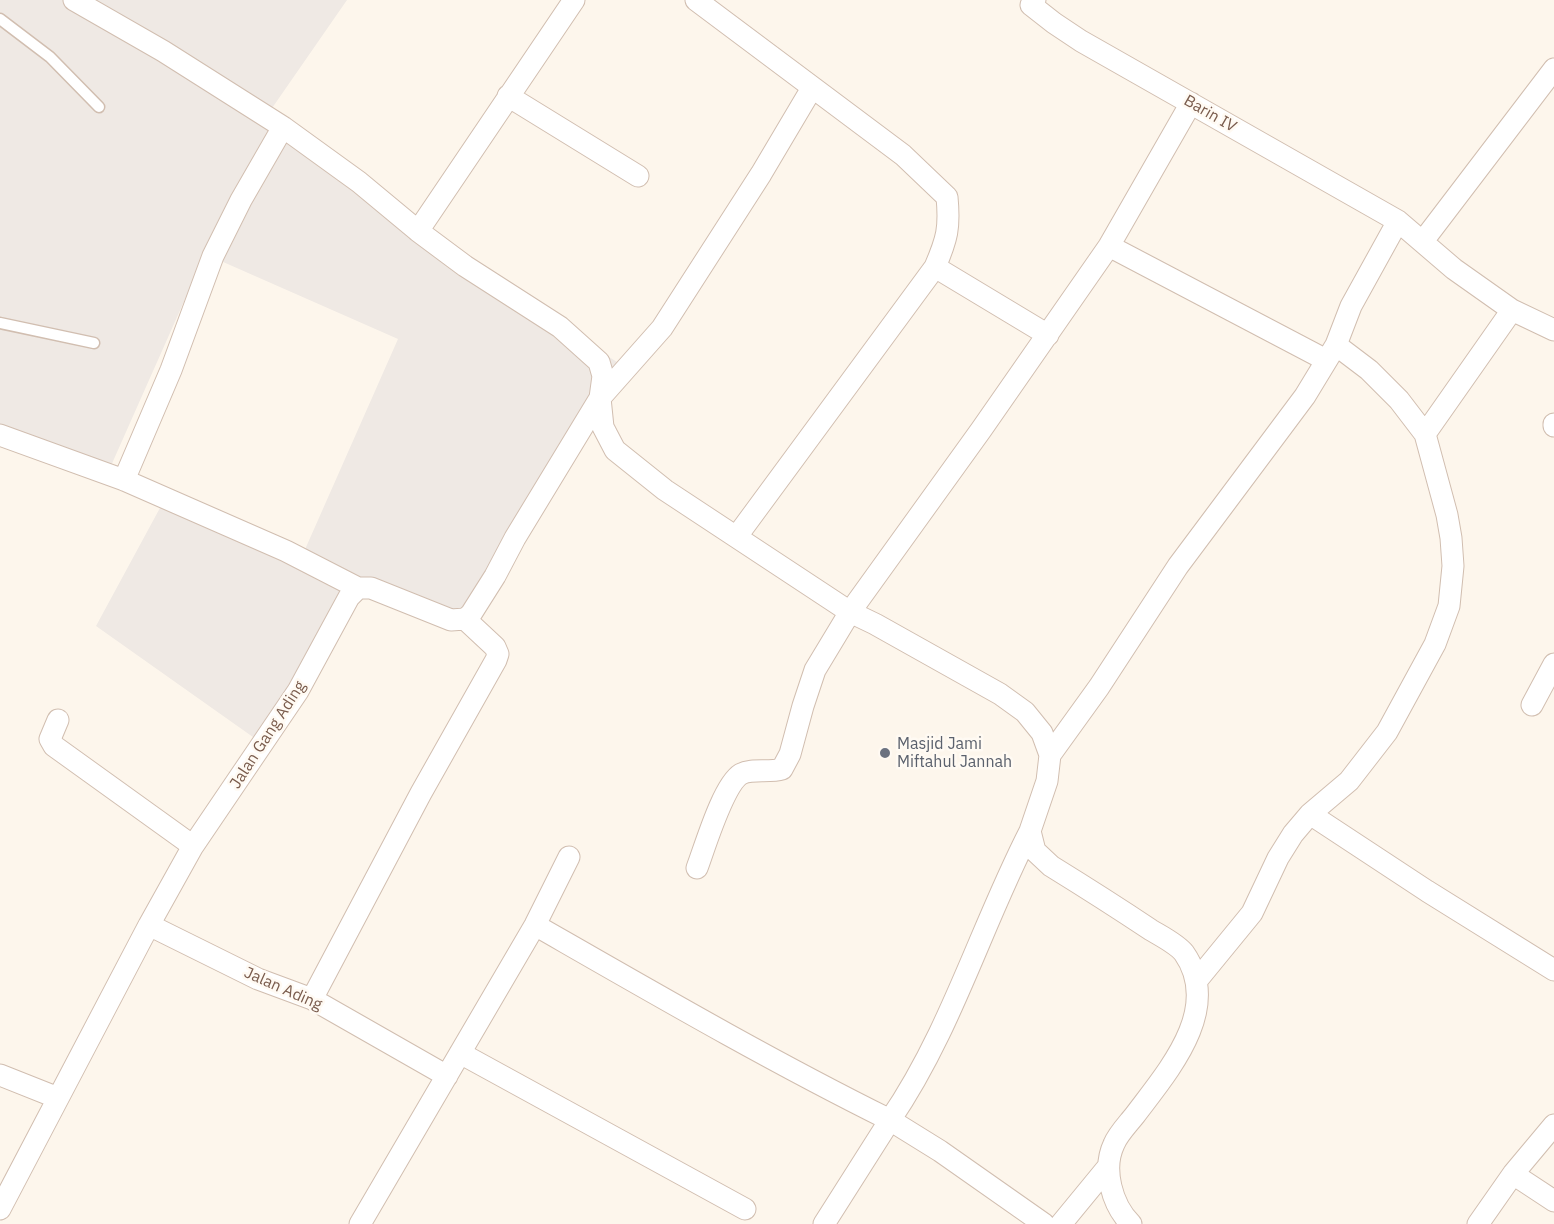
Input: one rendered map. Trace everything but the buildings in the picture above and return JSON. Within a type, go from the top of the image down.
[{"type":"street","points":[[74,0],[163,51],[283,127],[359,182],[465,266],[560,327],[599,362],[603,376],[600,398],[603,427],[615,450],[665,490],[849,612],[875,624],[1000,694],[1025,712],[1042,733],[1050,755],[1047,780],[1030,831],[1007,876],[991,919],[930,1054],[908,1094],[824,1224]]},
{"type":"street","points":[[418,231],[574,0]]},
{"type":"street","points":[[696,0],[903,155],[946,197],[949,224],[945,244],[935,267],[737,536]]},
{"type":"street","name":"Barin IV","points":[[1030,2],[1054,24],[1081,41],[1398,221],[1454,270],[1512,310],[1554,330]]},
{"type":"street","points":[[1423,241],[1550,82]]},
{"type":"street","points":[[0,435],[124,480],[286,551],[358,588],[370,588],[451,621],[465,619],[471,614],[495,576],[514,538],[600,398],[662,328],[812,88]]},
{"type":"street","points":[[508,96],[638,176]]},
{"type":"street","points":[[697,868],[728,786],[741,774],[757,770],[771,772],[782,769],[790,754],[802,706],[816,670],[849,612],[928,505],[1109,246],[1191,104]]},
{"type":"street","points":[[124,480],[171,370],[213,256],[241,200],[283,127]]},
{"type":"street","points":[[1050,755],[1099,687],[1178,566],[1305,396],[1331,352],[1351,306],[1398,221]]},
{"type":"street","points":[[1109,246],[1369,370],[1399,400],[1425,434],[1451,538],[1453,566],[1449,606],[1435,644],[1387,732],[1349,781],[1310,814],[1293,834],[1278,858],[1252,913],[1197,979]]},
{"type":"street","points":[[935,267],[1048,335]]},
{"type":"street","points":[[1425,434],[1512,310]]},
{"type":"street","name":"Jalan Gang Ading","points":[[0,1209],[193,846],[298,691],[349,597],[358,588]]},
{"type":"street","points":[[312,999],[421,793],[496,660],[498,654],[495,647],[465,619]]},
{"type":"street","points":[[1532,705],[1554,664]]},
{"type":"street","points":[[57,720],[51,736],[54,746],[193,846]]},
{"type":"street","points":[[1310,814],[1427,891],[1554,970]]},
{"type":"street","points":[[1030,831],[1035,851],[1051,866],[1183,951],[1197,979],[1196,1007],[1178,1057],[1114,1144],[1107,1168],[1061,1224]]},
{"type":"street","points":[[360,1224],[536,925],[569,857]]},
{"type":"street","name":"Jalan Ading","points":[[149,925],[258,979],[312,999],[447,1076]]},
{"type":"street","points":[[536,925],[655,993],[890,1120],[940,1151],[1044,1224]]},
{"type":"street","points":[[460,1053],[745,1209]]},
{"type":"street","points":[[0,1075],[58,1098]]},
{"type":"street","points":[[1478,1224],[1513,1174],[1554,1125]]},
{"type":"street","points":[[1107,1168],[1113,1193],[1126,1219],[1131,1224]]},
{"type":"street","points":[[1513,1174],[1554,1201]]},
{"type":"lane","points":[[0,19],[50,57],[99,107]]},
{"type":"lane","points":[[0,323],[94,343]]},
{"type":"shaded area","points":[[0,0],[347,0],[261,124],[560,327],[622,365],[471,622],[355,582],[260,742],[96,626],[167,495],[303,554],[398,339],[205,254],[106,477],[0,428]]},
{"type":"place","name":"Masjid Jami Miftahul Jannah","points":[[885,753]]}]
